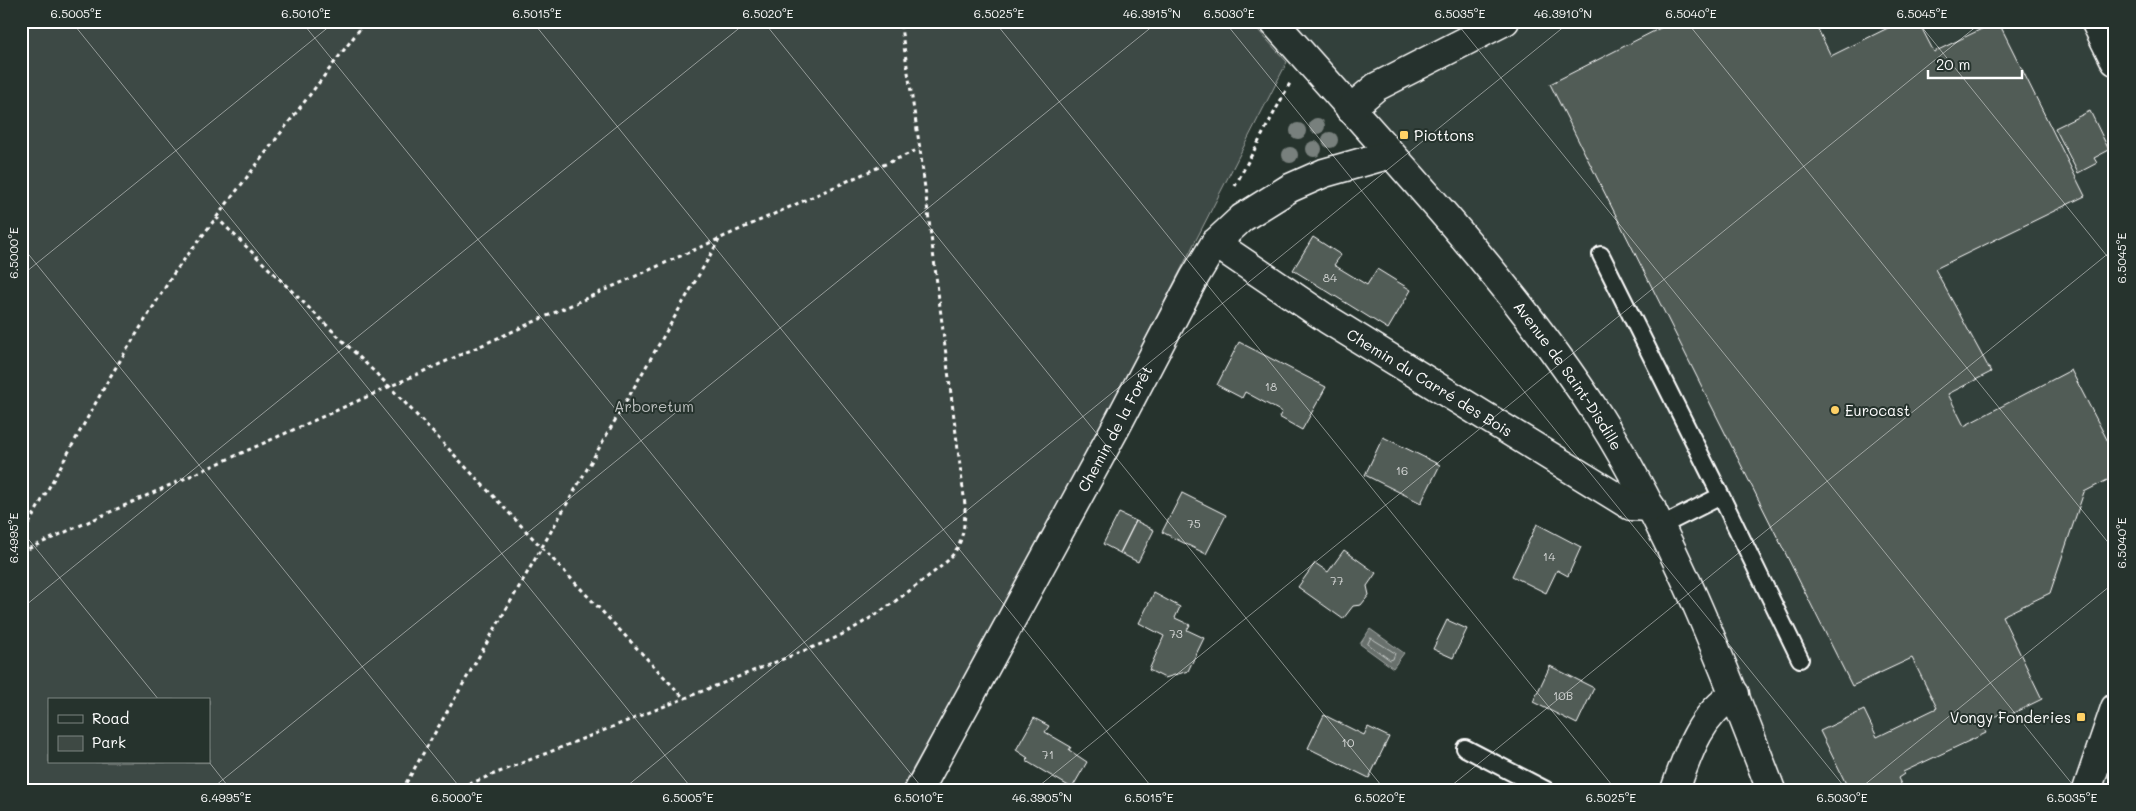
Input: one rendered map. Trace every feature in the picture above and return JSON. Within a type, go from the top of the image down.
[{"type":"street","name":"Avenue de Saint-Disdille","points":[[1273,21],[1391,154],[1521,307],[1596,413],[1656,517],[1688,582],[1735,694],[1771,790]]},
{"type":"street","points":[[1350,110],[1376,87],[1504,21]]},
{"type":"street","points":[[2095,21],[2115,61]]},
{"type":"street","name":"Chemin de la Forêt","points":[[920,790],[1116,427],[1194,278],[1215,243],[1242,218],[1290,188],[1324,173],[1391,154]]},
{"type":"street","name":"Chemin du Carré des Bois","points":[[1215,243],[1335,324],[1631,506],[1656,517]]},
{"type":"street","points":[[1675,790],[1689,752],[1710,714],[1735,694]]},
{"type":"street","points":[[2087,790],[2115,708]]},
{"type":"lane","points":[[1601,255],[1800,659]]},
{"type":"lane","points":[[1656,517],[1721,496]]},
{"type":"lane","points":[[1465,748],[1546,790]]},
{"type":"path","points":[[21,538],[127,347],[174,273],[366,21]]},
{"type":"path","points":[[454,790],[850,631],[895,602],[944,564],[957,549],[964,527],[965,505],[920,149],[900,21]]},
{"type":"path","points":[[1232,192],[1304,56]]},
{"type":"path","points":[[21,552],[920,149]]},
{"type":"path","points":[[216,217],[390,387],[684,698]]},
{"type":"path","points":[[402,790],[719,239]]},
{"type":"shaded area","points":[[1273,21],[2115,21],[2115,790],[1771,790],[1613,441]]},
{"type":"green space","name":"Arboretum","points":[[21,21],[1250,21],[1287,62],[1063,500],[901,790],[21,790]]},
{"type":"water","points":[[1370,629],[1404,653],[1393,668],[1360,644]]},
{"type":"building","name":"Eurocast","points":[[1674,21],[1814,21],[1831,56],[1902,21],[1918,21],[1934,52],[1998,21],[2085,196],[1935,269],[1991,372],[1948,394],[1964,426],[2071,370],[2115,455],[2115,476],[2084,492],[2050,593],[2002,616],[2042,699],[2003,718],[2000,714],[1981,724],[1986,733],[1903,772],[1904,774],[1898,778],[1904,790],[1849,790],[1820,731],[1864,710],[1877,737],[1937,708],[1912,658],[1852,686],[1550,84]]},
{"type":"building","points":[[2090,111],[2109,150],[2094,158],[2097,163],[2078,173],[2055,128]]},
{"type":"building","points":[[1313,237],[1341,255],[1334,265],[1367,285],[1377,269],[1411,290],[1388,329],[1293,270]]},
{"type":"building","points":[[1239,342],[1326,387],[1302,430],[1279,417],[1282,412],[1245,392],[1242,398],[1217,385]]},
{"type":"building","points":[[1383,437],[1440,465],[1421,503],[1365,475]]},
{"type":"building","points":[[1182,493],[1226,515],[1206,554],[1162,532]]},
{"type":"building","points":[[1119,513],[1136,521],[1120,553],[1103,544]]},
{"type":"building","points":[[1136,521],[1154,530],[1138,562],[1120,553]]},
{"type":"building","points":[[1537,524],[1581,547],[1568,576],[1557,570],[1546,593],[1512,576]]},
{"type":"building","points":[[1344,550],[1376,573],[1367,586],[1369,595],[1361,605],[1353,606],[1343,619],[1298,587],[1315,563],[1328,572]]},
{"type":"building","points":[[1154,593],[1180,607],[1175,618],[1190,625],[1187,630],[1204,638],[1188,671],[1165,678],[1149,670],[1164,636],[1139,623]]},
{"type":"building","points":[[1447,620],[1467,629],[1453,658],[1433,649]]},
{"type":"building","points":[[1550,666],[1594,688],[1577,724],[1533,702]]},
{"type":"building","points":[[1324,715],[1364,735],[1368,727],[1389,737],[1369,778],[1308,748]]},
{"type":"building","points":[[1034,718],[1049,726],[1045,732],[1071,747],[1069,750],[1087,762],[1072,788],[1026,761],[1028,758],[1016,750]]},
{"type":"place","name":"Piottons","points":[[1404,135]]},
{"type":"place","name":"Eurocast","points":[[1835,410]]},
{"type":"place","name":"Vongy Fonderies","points":[[2081,717]]}]
